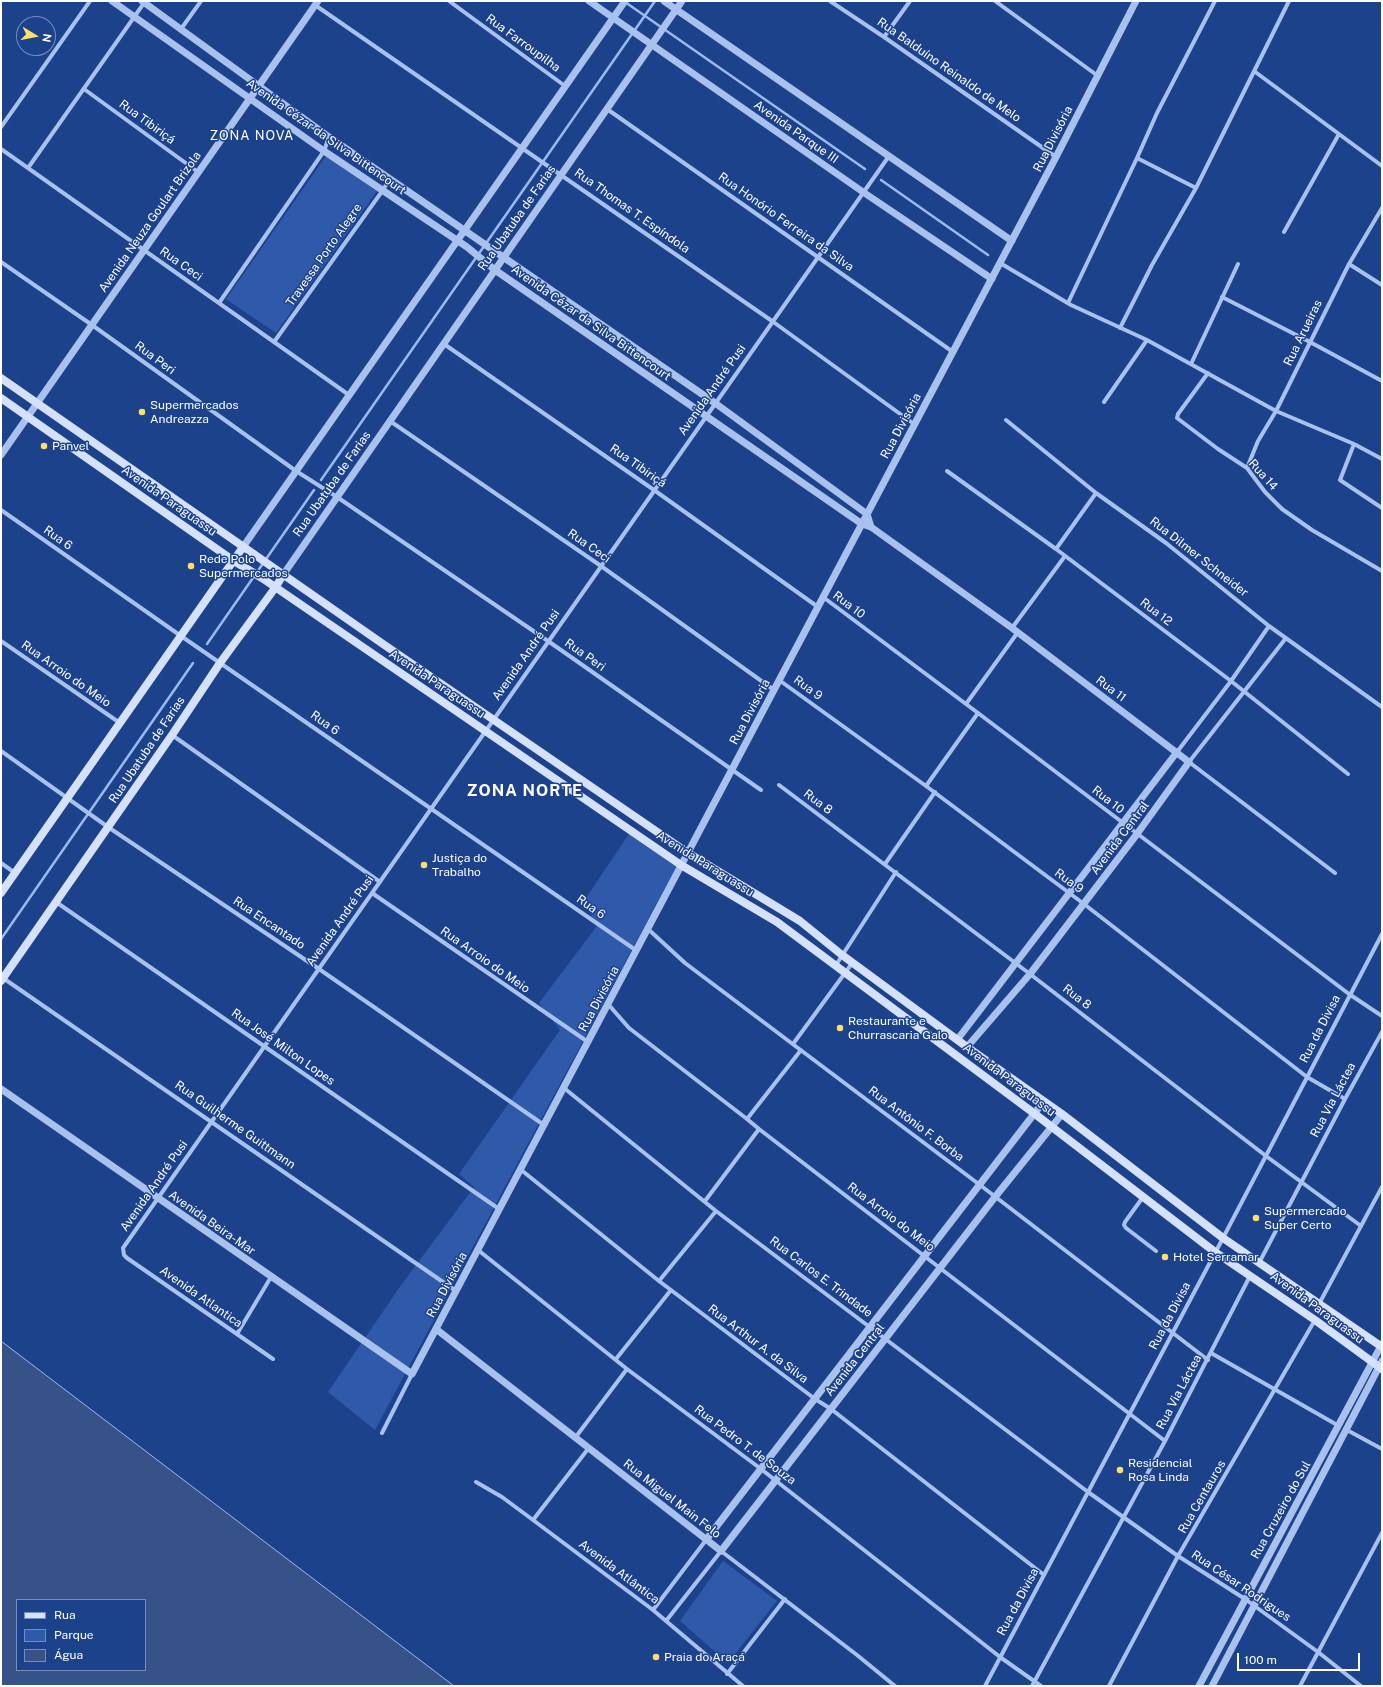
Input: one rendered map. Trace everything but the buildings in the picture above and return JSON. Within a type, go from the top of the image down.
[{"type":"main road","name":"Avenida Paraguassu","points":[[1,378],[283,575],[688,853],[800,921],[842,955],[957,1040],[1062,1114],[1223,1238],[1382,1346]]},
{"type":"main road","name":"Avenida Paraguassu","points":[[1,398],[234,561],[262,578],[681,865],[777,922],[1035,1114],[1215,1252],[1378,1365]]},
{"type":"main road","points":[[1,894],[243,547]]},
{"type":"main road","name":"Rua Ubatuba de Farias","points":[[2,978],[172,735],[220,663],[276,588],[283,575]]},
{"type":"street","points":[[1,127],[90,1]]},
{"type":"street","name":"Avenida Cézar da Silva Bittencourt","points":[[112,1],[324,152],[467,247],[495,270],[862,524]]},
{"type":"street","points":[[181,29],[201,1]]},
{"type":"street","name":"Rua Farroupilha","points":[[449,1],[566,86]]},
{"type":"street","name":"Avenida Parque III","points":[[589,1],[862,192],[992,279]]},
{"type":"street","points":[[665,1],[1012,240]]},
{"type":"street","name":"Rua Ubatuba de Farias","points":[[283,575],[682,1]]},
{"type":"street","name":"Rua Balduíno Reinaldo de Melo","points":[[830,1],[1056,157]]},
{"type":"street","points":[[884,37],[910,1]]},
{"type":"street","points":[[995,1],[1098,76]]},
{"type":"street","name":"Rua Divisória","points":[[382,1433],[520,1169],[637,951],[681,865],[992,279],[1136,1]]},
{"type":"street","points":[[1068,302],[1137,158],[1156,113],[1215,1]]},
{"type":"street","points":[[1120,328],[1152,265],[1196,188],[1289,1]]},
{"type":"street","points":[[28,168],[143,2]]},
{"type":"street","name":"Avenida Cézar da Silva Bittencourt","points":[[143,2],[329,137],[390,178],[463,231],[715,403],[867,514]]},
{"type":"street","name":"Avenida Neuza Goulart Brizola","points":[[1,455],[316,3]]},
{"type":"street","name":"Rua Thomas T. Espíndola","points":[[316,3],[530,154],[772,321],[914,424]]},
{"type":"street","points":[[243,547],[623,3]]},
{"type":"street","points":[[1254,71],[1382,166]]},
{"type":"street","name":"Rua Tibiriçá","points":[[84,89],[198,172]]},
{"type":"street","name":"Rua Honório Ferreira da Silva","points":[[607,109],[953,352]]},
{"type":"street","points":[[1284,232],[1339,134]]},
{"type":"street","points":[[219,303],[324,152],[329,137]]},
{"type":"street","name":"Rua Ceci","points":[[1,149],[349,395]]},
{"type":"street","name":"Avenida André Pusi","points":[[123,1248],[862,192],[889,156]]},
{"type":"street","points":[[1137,158],[1196,188]]},
{"type":"street","name":"Travessa Porto Alegre","points":[[274,342],[383,190],[390,178]]},
{"type":"street","name":"Rua Arueiras","points":[[1247,468],[1258,441],[1276,411],[1349,264],[1382,208]]},
{"type":"street","name":"Rua Peri","points":[[1,262],[92,325],[296,471],[337,497],[761,790]]},
{"type":"street","points":[[1000,263],[1068,302],[1147,340],[1276,411],[1354,444],[1382,459]]},
{"type":"street","points":[[1192,364],[1238,264]]},
{"type":"street","points":[[1349,264],[1382,285]]},
{"type":"street","points":[[1222,297],[1382,381]]},
{"type":"street","points":[[1104,402],[1147,340]]},
{"type":"street","name":"Rua Tibiriçá","points":[[444,344],[654,490],[818,607]]},
{"type":"street","name":"Rua 14","points":[[1208,373],[1178,414],[1177,418],[1218,449],[1247,468],[1264,492],[1282,509],[1312,530],[1382,571]]},
{"type":"street","name":"Rua Dilmer Schneider","points":[[1006,420],[1096,493],[1166,543],[1269,626],[1382,707]]},
{"type":"street","name":"Rua Ceci","points":[[390,422],[601,566],[774,690]]},
{"type":"street","points":[[1354,444],[1340,480],[1382,508]]},
{"type":"street","name":"Rua 12","points":[[947,472],[1056,549],[1231,681],[1348,774]]},
{"type":"street","points":[[1056,549],[1096,493]]},
{"type":"street","name":"Rua 6","points":[[1,510],[637,951]]},
{"type":"street","points":[[867,514],[871,527]]},
{"type":"street","name":"Rua 11","points":[[862,524],[871,527],[1015,630],[1335,873]]},
{"type":"street","points":[[966,704],[1065,556]]},
{"type":"street","name":"Rua 10","points":[[823,598],[978,713],[1349,994],[1382,1016]]},
{"type":"street","name":"Avenida Central","points":[[957,1040],[1231,681],[1269,626]]},
{"type":"street","name":"Avenida Central","points":[[967,1047],[1030,974],[1190,762],[1286,638]]},
{"type":"street","name":"Rua Arroio do Meio","points":[[1,641],[120,723]]},
{"type":"street","name":"Rua 9","points":[[779,680],[935,792],[1084,904],[1307,1077],[1345,1099]]},
{"type":"street","points":[[926,786],[978,713]]},
{"type":"street","points":[[172,735],[380,882]]},
{"type":"street","name":"Rua Encantado","points":[[1,751],[67,799],[319,969],[544,1125]]},
{"type":"street","name":"Rua 8","points":[[779,785],[1030,974],[1266,1156],[1361,1226]]},
{"type":"street","points":[[885,864],[935,792]]},
{"type":"street","points":[[1,863],[15,873]]},
{"type":"street","points":[[836,965],[896,872]]},
{"type":"street","name":"Rua Arroio do Meio","points":[[372,893],[588,1043]]},
{"type":"street","name":"Rua José Milton Lopes","points":[[56,902],[499,1210]]},
{"type":"street","name":"Rua Antônio F. Borba","points":[[648,929],[685,963],[980,1185],[1172,1334],[1208,1360]]},
{"type":"street","name":"Rua da Divisa","points":[[985,1686],[1223,1238],[1349,994],[1382,934]]},
{"type":"street","points":[[793,1044],[853,962]]},
{"type":"street","name":"Rua Guilherme Guittmann","points":[[2,978],[212,1121],[457,1291]]},
{"type":"street","name":"Rua Arroio do Meio","points":[[608,1004],[629,1028],[758,1129],[1165,1441]]},
{"type":"street","name":"Rua Via Láctea","points":[[1258,1263],[1382,1032]]},
{"type":"street","points":[[747,1119],[801,1050]]},
{"type":"street","name":"Rua Carlos E. Trindade","points":[[564,1088],[716,1211],[1088,1492]]},
{"type":"street","name":"Avenida Beira-Mar","points":[[1,1089],[412,1374]]},
{"type":"street","name":"Avenida Central","points":[[653,1610],[1044,1101]]},
{"type":"street","name":"Avenida Central","points":[[666,1621],[995,1197],[1062,1114]]},
{"type":"street","points":[[705,1201],[758,1129]]},
{"type":"street","name":"Rua Arthur A. da Silva","points":[[520,1169],[671,1290],[815,1399],[831,1409],[1044,1575]]},
{"type":"street","points":[[1319,1304],[1381,1190]]},
{"type":"street","points":[[1143,1197],[1124,1222],[1124,1225],[1156,1251]]},
{"type":"street","points":[[660,1281],[716,1211]]},
{"type":"street","name":"Avenida Atlantica","points":[[123,1248],[124,1255],[127,1258],[273,1359]]},
{"type":"street","name":"Rua Pedro T. de Souza","points":[[478,1250],[627,1369],[776,1480],[1000,1657],[1041,1686]]},
{"type":"street","name":"Rua Via Láctea","points":[[1032,1686],[1165,1441],[1251,1276]]},
{"type":"street","points":[[237,1334],[271,1277]]},
{"type":"street","points":[[616,1359],[671,1290]]},
{"type":"street","name":"Rua Centauros","points":[[1109,1686],[1178,1556],[1315,1320]]},
{"type":"street","name":"Rua Miguel Main Felo","points":[[436,1329],[588,1449],[858,1655],[895,1686]]},
{"type":"street","name":"Rua Cruzeiro do Sul","points":[[1212,1686],[1347,1430],[1378,1365],[1382,1346]]},
{"type":"street","points":[[1211,1352],[1275,1390],[1382,1449]]},
{"type":"street","name":"Rua Cruzeiro do Sul","points":[[1199,1686],[1339,1426],[1378,1365]]},
{"type":"street","points":[[575,1438],[627,1369]]},
{"type":"street","points":[[534,1520],[588,1449]]},
{"type":"street","name":"Avenida Atlântica","points":[[476,1482],[534,1520],[653,1610],[743,1686]]},
{"type":"street","name":"Rua César Rodrigues","points":[[1088,1492],[1178,1556],[1245,1599],[1318,1652],[1361,1686]]},
{"type":"street","points":[[1286,1523],[1295,1528]]},
{"type":"street","points":[[1300,1686],[1382,1533]]},
{"type":"street","points":[[727,1674],[784,1599]]},
{"type":"green space","points":[[326,156],[377,191],[276,333],[226,299]]},
{"type":"green space","points":[[629,834],[677,865],[375,1430],[328,1392],[399,1288],[474,1187],[459,1174],[560,1030],[539,1003],[597,926],[584,901]]},
{"type":"green space","points":[[723,1561],[777,1601],[728,1663],[680,1621]]},
{"type":"water","points":[[1,1341],[454,1686],[1,1686]]},
{"type":"waterway","points":[[321,480],[655,1]]},
{"type":"waterway","points":[[625,2],[865,169]]},
{"type":"waterway","points":[[881,180],[988,255]]},
{"type":"waterway","points":[[207,644],[314,490]]},
{"type":"waterway","points":[[1,939],[193,663]]},
{"type":"place","name":"Supermercados Andreazza","points":[[142,412]]},
{"type":"place","name":"Panvel","points":[[44,446]]},
{"type":"place","name":"Rede Polo Supermercados","points":[[191,566]]},
{"type":"place","name":"Justiça do Trabalho","points":[[424,865]]},
{"type":"place","name":"Restaurante e Churrascaria Galo","points":[[840,1028]]},
{"type":"place","name":"Supermercado Super Certo","points":[[1256,1218]]},
{"type":"place","name":"Hotel Serramar","points":[[1165,1257]]},
{"type":"place","name":"Residencial Rosa Linda","points":[[1120,1470]]},
{"type":"place","name":"Praia do Araçá","points":[[656,1657]]},
{"type":"district","name":"ZONA NOVA","points":[[252,136]]},
{"type":"district","name":"ZONA NORTE","points":[[525,791]]}]
